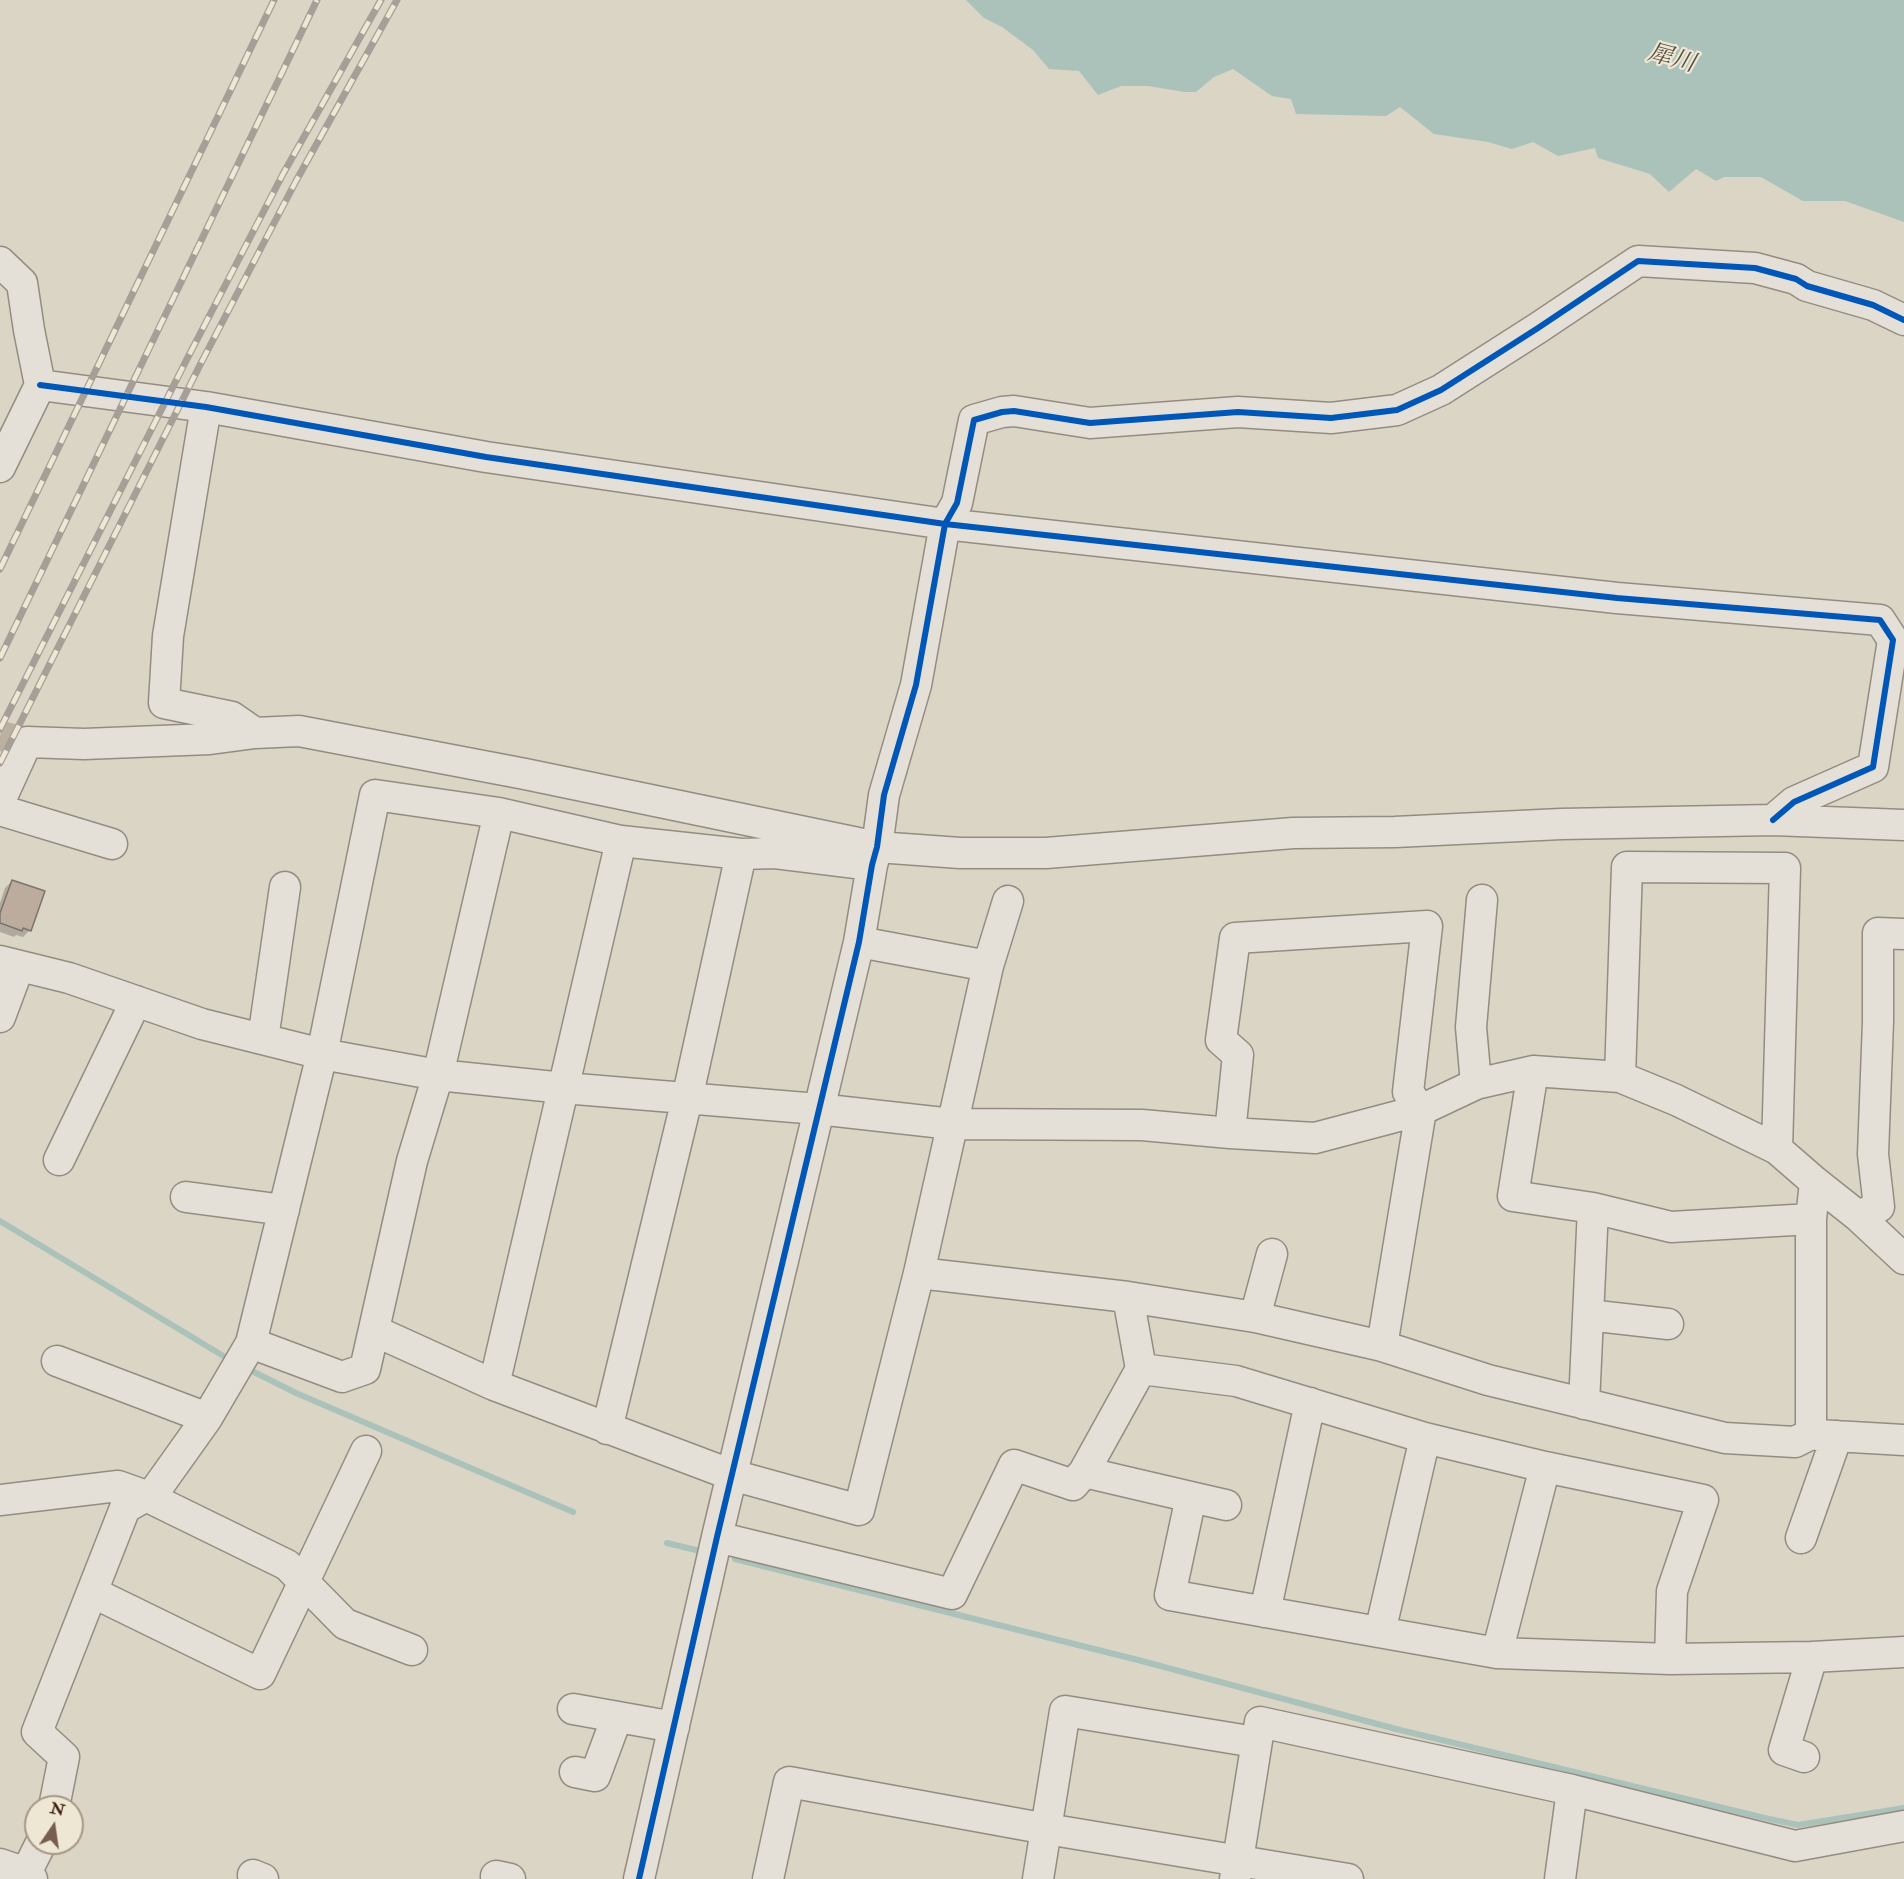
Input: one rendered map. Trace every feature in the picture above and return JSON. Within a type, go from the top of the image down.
[{"type":"street","points":[[643,1878],[674,1727],[717,1538],[859,942],[884,795],[916,685],[945,524],[957,503],[974,420],[1014,411],[1090,423],[1238,412],[1331,418],[1397,410],[1451,384],[1638,261],[1755,268],[1873,305],[1904,320]]},
{"type":"street","points":[[0,262],[21,283],[40,385],[0,467]]},
{"type":"street","points":[[40,385],[206,407],[486,457],[945,524],[1605,596],[1880,620],[1893,640],[1873,767],[1794,802],[1773,820]]},
{"type":"street","points":[[206,407],[168,636],[164,703],[232,717],[255,733]]},
{"type":"street","points":[[0,801],[27,742],[84,744],[210,739],[255,733],[299,731],[525,774],[874,856]]},
{"type":"street","points":[[56,1795],[64,1757],[37,1732],[125,1508],[155,1491],[207,1418],[251,1343],[322,1054],[375,795],[499,813],[621,841],[741,854],[874,856],[1046,853],[1293,833],[1395,832],[1560,824],[1773,820],[1904,825]]},
{"type":"street","points":[[0,810],[111,844]]},
{"type":"street","points":[[251,1343],[342,1377],[366,1369],[412,1161],[438,1075],[499,813]]},
{"type":"street","points":[[494,1385],[621,841]]},
{"type":"street","points":[[607,1429],[687,1099],[741,854]]},
{"type":"street","points":[[1620,1077],[1627,867],[1785,868],[1777,1149]]},
{"type":"street","points":[[263,1039],[285,887]]},
{"type":"street","points":[[1476,1084],[1471,1027],[1482,900]]},
{"type":"street","points":[[375,1331],[494,1385],[732,1476],[859,1510],[919,1273],[988,966],[1008,901]]},
{"type":"street","points":[[1230,1133],[1238,1055],[1221,1040],[1234,938],[1427,926],[1408,1092],[1421,1110],[1382,1346]]},
{"type":"street","points":[[1858,1216],[1879,1207],[1873,1154],[1891,1022],[1878,933],[1904,934]]},
{"type":"street","points":[[859,942],[988,966]]},
{"type":"street","points":[[0,1017],[9,964],[69,978],[202,1024],[322,1054],[438,1075],[818,1109],[952,1124],[1142,1125],[1315,1138],[1421,1110],[1476,1084],[1533,1071],[1620,1077],[1676,1100],[1777,1149],[1858,1216],[1904,1259]]},
{"type":"street","points":[[59,1160],[136,1001]]},
{"type":"street","points":[[1533,1071],[1513,1196],[1593,1208],[1671,1227],[1812,1219]]},
{"type":"street","points":[[1801,1538],[1824,1435],[1812,1219],[1815,1182]]},
{"type":"street","points":[[186,1197],[284,1210]]},
{"type":"street","points":[[1584,1404],[1593,1208]]},
{"type":"street","points":[[1256,1317],[1272,1254]]},
{"type":"street","points":[[919,1273],[1128,1297],[1256,1317],[1382,1346],[1488,1380],[1725,1438],[1795,1442],[1824,1435],[1904,1440]]},
{"type":"street","points":[[717,1538],[951,1594],[1014,1465],[1073,1485],[1084,1472],[1141,1369],[1128,1297]]},
{"type":"street","points":[[1588,1315],[1668,1324]]},
{"type":"street","points":[[57,1361],[207,1418]]},
{"type":"street","points":[[1141,1369],[1236,1381],[1425,1438],[1545,1467],[1703,1500],[1672,1591],[1670,1659]]},
{"type":"street","points":[[1265,1612],[1310,1403]]},
{"type":"street","points":[[1380,1632],[1425,1438]]},
{"type":"street","points":[[92,1592],[260,1674],[366,1451]]},
{"type":"street","points":[[1497,1653],[1545,1467]]},
{"type":"street","points":[[1084,1472],[1226,1505]]},
{"type":"street","points":[[0,1500],[118,1486],[146,1496],[287,1565],[345,1624],[412,1650]]},
{"type":"street","points":[[1191,1497],[1170,1595],[1497,1653],[1670,1659],[1812,1657],[1904,1652]]},
{"type":"street","points":[[1785,1751],[1812,1657]]},
{"type":"street","points":[[573,1709],[674,1727]]},
{"type":"street","points":[[1038,1879],[1065,1711],[1255,1742]]},
{"type":"street","points":[[575,1772],[595,1776],[617,1717]]},
{"type":"street","points":[[1237,1870],[1255,1742],[1260,1722],[1572,1790],[1795,1846],[1904,1826]]},
{"type":"street","points":[[768,1879],[789,1782],[1047,1829],[1237,1870],[1348,1879]]},
{"type":"street","points":[[1560,1879],[1572,1790]]},
{"type":"street","points":[[19,1872],[31,1855]]},
{"type":"water","name":"犀川","points":[[966,0],[1904,0],[1904,222],[1845,201],[1803,201],[1761,177],[1724,177],[1716,181],[1696,169],[1669,192],[1650,174],[1598,158],[1595,148],[1558,156],[1533,142],[1512,149],[1488,142],[1434,134],[1400,107],[1386,116],[1296,114],[1291,99],[1272,96],[1233,69],[1214,77],[1196,92],[1148,86],[1121,86],[1098,95],[1079,71],[1049,69],[1033,50],[1002,27],[984,18]]},
{"type":"building","points":[[12,880],[45,891],[31,931],[23,928],[22,931],[0,923],[0,913]]},
{"type":"waterway","points":[[0,1221],[230,1360]]},
{"type":"waterway","points":[[246,1368],[296,1393],[573,1512]]},
{"type":"waterway","points":[[667,1543],[704,1552]]},
{"type":"waterway","points":[[735,1559],[1138,1660],[1396,1729],[1769,1819],[1798,1825],[1904,1808]]},
{"type":"tunnel","points":[[0,736],[27,742]]},
{"type":"railway","points":[[0,569],[274,0]]},
{"type":"railway","points":[[0,658],[317,0]]},
{"type":"railway","points":[[0,729],[283,174],[381,0]]},
{"type":"railway","points":[[0,763],[201,363],[296,181],[397,0]]},
{"type":"cycle path","points":[[639,1879],[717,1537],[859,942],[877,847],[884,795],[916,685],[945,524],[957,503],[974,420],[1014,411],[1090,423],[1238,412],[1331,418],[1397,410],[1441,390],[1638,261],[1755,268],[1873,305],[1904,320]]},
{"type":"cycle path","points":[[40,385],[206,407],[486,457],[945,524],[1617,598],[1880,620],[1893,640],[1873,767],[1794,802],[1773,820]]}]
